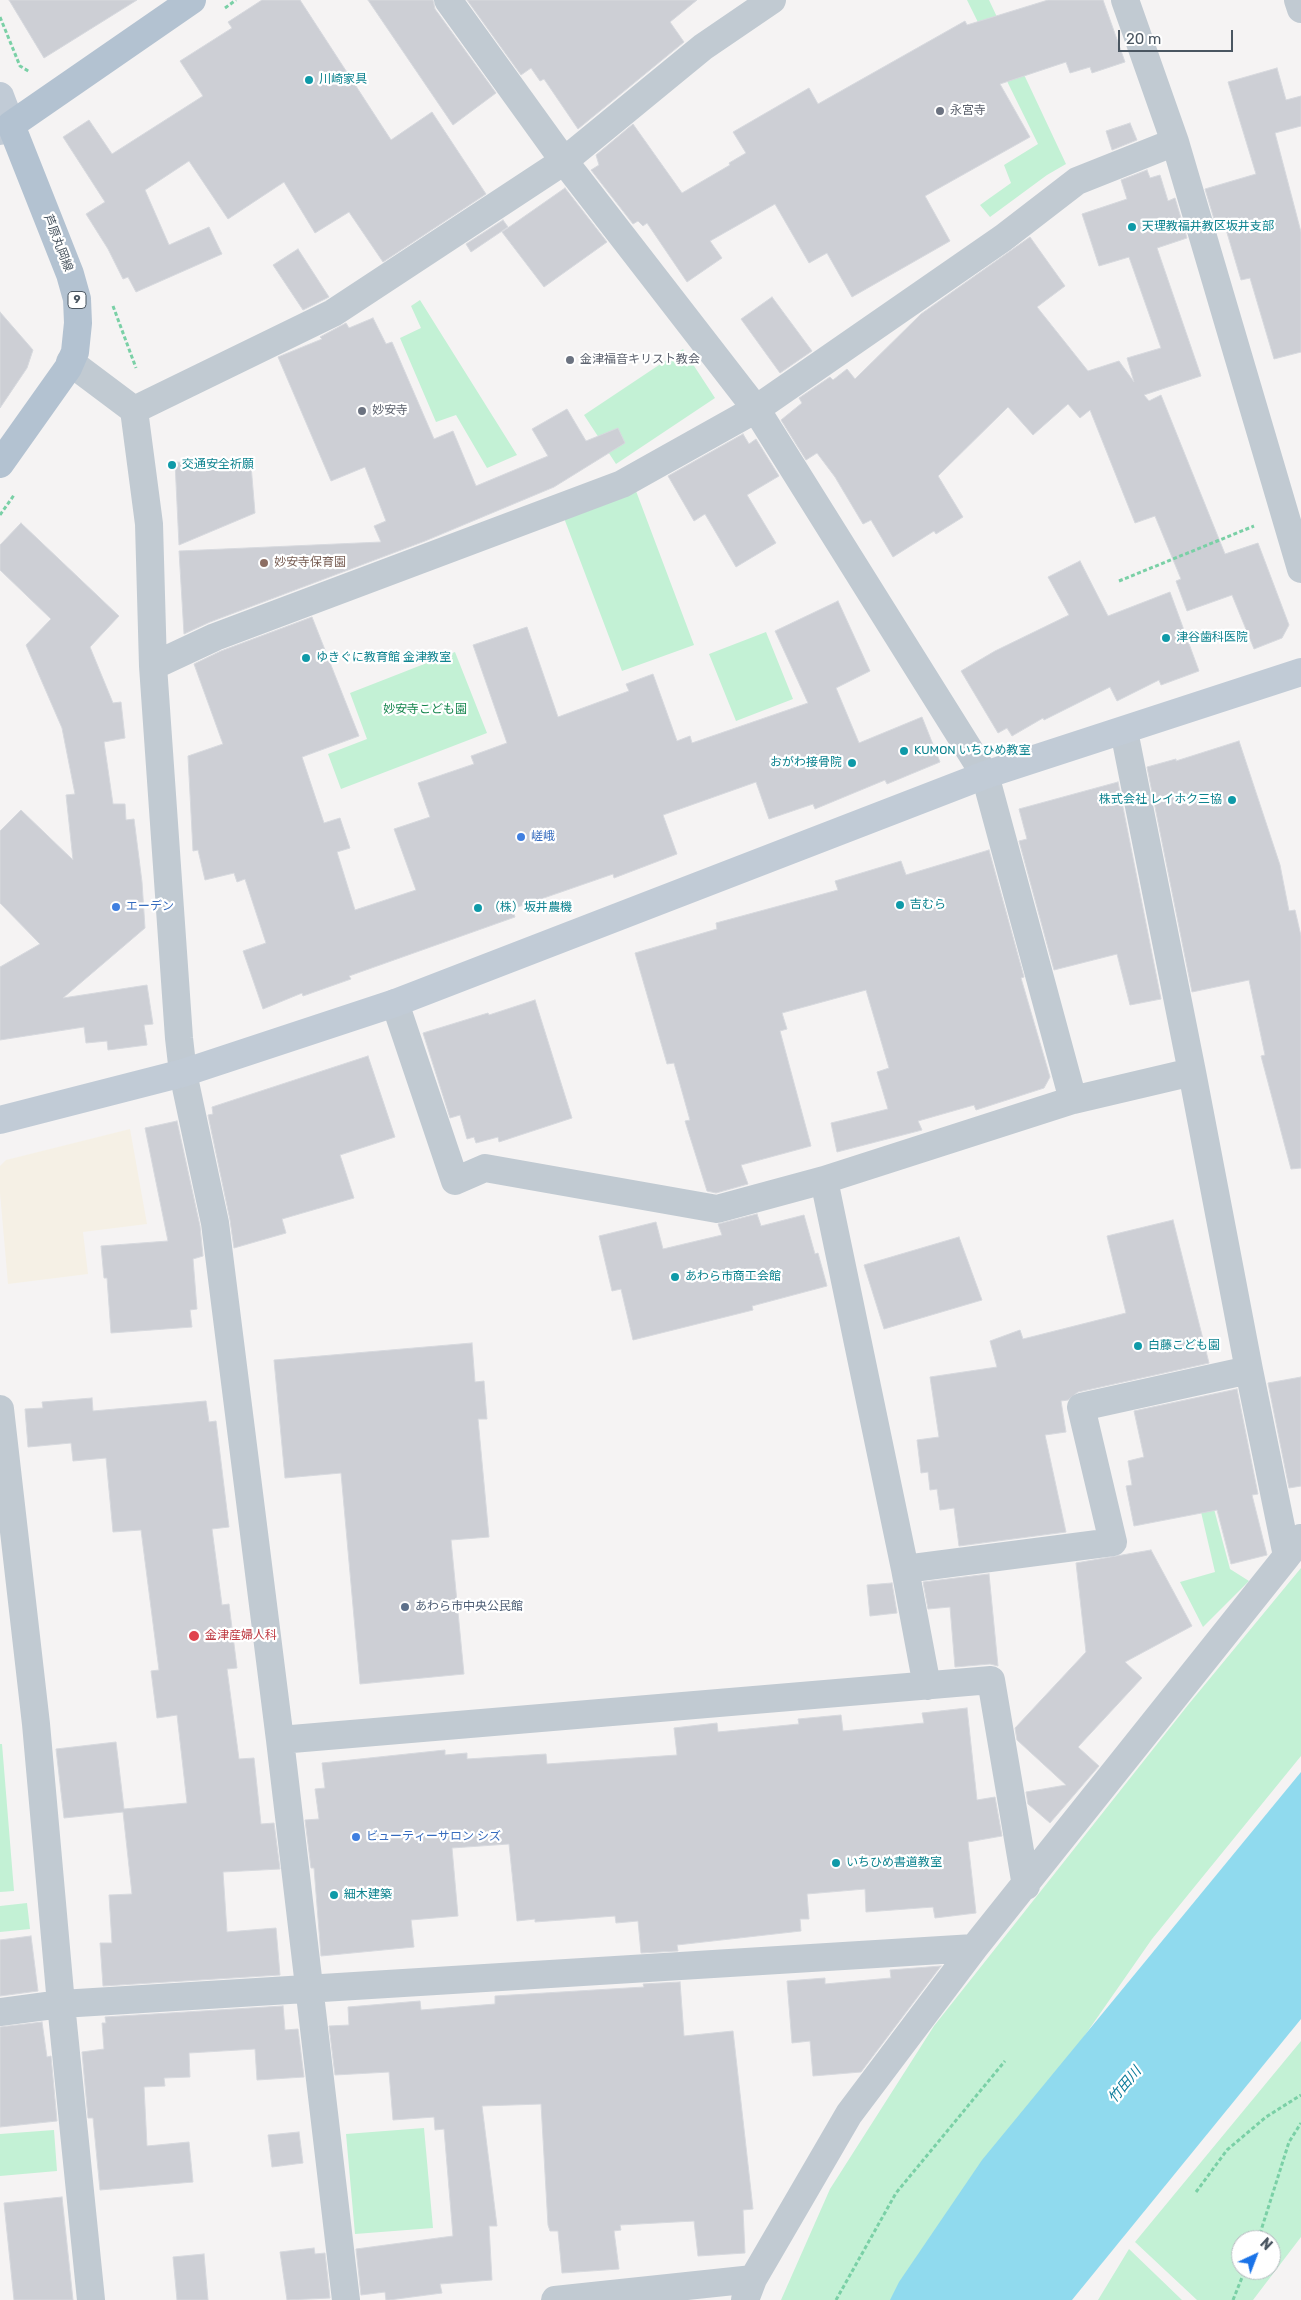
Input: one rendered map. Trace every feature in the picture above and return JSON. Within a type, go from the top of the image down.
[{"type":"main road","points":[[6,128],[192,0]]},
{"type":"main road","name":"芦原丸岡線","points":[[0,464],[70,362],[75,352],[77,336],[77,299],[70,274],[6,128]]},
{"type":"street","points":[[448,0],[564,161],[756,409],[985,776],[1073,1100]]},
{"type":"street","points":[[134,410],[334,313],[564,161],[703,47],[772,0]]},
{"type":"street","points":[[1125,0],[1175,142],[1301,570]]},
{"type":"street","points":[[1298,0],[1301,9]]},
{"type":"street","points":[[0,96],[6,128]]},
{"type":"street","points":[[153,666],[215,637],[622,484],[756,409],[1003,238],[1077,181],[1175,142]]},
{"type":"street","points":[[70,362],[134,410],[149,524],[153,666],[179,1038],[184,1073],[215,1224],[280,1740],[346,2300]]},
{"type":"street","points":[[0,1120],[184,1073],[395,1003],[985,776],[1301,672]]},
{"type":"street","points":[[555,2300],[749,2290],[849,2114],[974,1948],[1026,1886],[1294,1547],[1248,1370],[1192,1072],[1124,731]]},
{"type":"street","points":[[395,1003],[455,1181],[485,1168],[717,1208],[824,1180],[1073,1100],[1192,1072]]},
{"type":"street","points":[[824,1180],[905,1569],[927,1686]]},
{"type":"street","points":[[905,1569],[1113,1542],[1081,1407],[1248,1370]]},
{"type":"street","points":[[0,1409],[36,1724],[61,2004],[91,2300]]},
{"type":"street","points":[[280,1740],[991,1680],[1026,1886]]},
{"type":"street","points":[[0,2012],[61,2004],[974,1948]]},
{"type":"path","points":[[220,12],[236,0]]},
{"type":"path","points":[[111,299],[138,372]]},
{"type":"path","points":[[1119,581],[1284,514]]},
{"type":"path","points":[[836,2300],[896,2192],[1005,2061]]},
{"type":"path","points":[[1196,2192],[1227,2150],[1266,2117],[1301,2095]]},
{"type":"path","points":[[1261,2230],[1289,2142],[1301,2123]]},
{"type":"path","points":[[1233,2300],[1242,2280]]},
{"type":"green space","points":[[967,0],[989,0],[1066,164],[1047,175],[990,217],[980,205],[1011,183],[1004,165],[1038,144]]},
{"type":"green space","points":[[420,300],[517,455],[487,468],[456,415],[436,422],[400,338],[421,328],[411,306]]},
{"type":"green space","points":[[683,349],[715,398],[616,464],[584,415]]},
{"type":"green space","points":[[636,491],[694,645],[622,671],[564,518]]},
{"type":"green space","points":[[766,632],[793,699],[736,721],[709,654]]},
{"type":"green space","name":"妙安寺こども園","points":[[455,652],[487,733],[341,789],[328,754],[367,739],[350,693]]},
{"type":"green space","points":[[1214,1509],[1230,1569],[1249,1581],[1203,1627],[1180,1582],[1215,1572],[1201,1512]]},
{"type":"green space","points":[[1301,1568],[1301,1756],[1152,1939],[1021,2127],[911,2300],[781,2300],[830,2189],[934,2026],[1188,1705]]},
{"type":"green space","points":[[0,1744],[2,1744],[14,1891],[0,1892]]},
{"type":"green space","points":[[27,1903],[30,1929],[0,1932],[0,1906]]},
{"type":"green space","points":[[1301,2041],[1301,2237],[1281,2263],[1281,2230],[1231,2230],[1231,2280],[1268,2280],[1253,2300],[1197,2300],[1135,2242]]},
{"type":"green space","points":[[424,2128],[433,2228],[355,2234],[346,2134]]},
{"type":"green space","points":[[54,2130],[57,2171],[0,2176],[0,2134]]},
{"type":"green space","points":[[1129,2249],[1182,2300],[1098,2300]]},
{"type":"sand","points":[[130,1129],[147,1224],[83,1232],[88,1274],[8,1284],[0,1193],[0,1166],[6,1160]]},
{"type":"water","name":"竹田川","points":[[1301,1772],[1301,2019],[1072,2300],[890,2300],[899,2282],[982,2160]]},
{"type":"building","points":[[9,0],[137,0],[44,58]]},
{"type":"building","points":[[262,0],[300,0],[391,140],[432,112],[486,194],[383,262],[349,212],[315,233],[284,182],[228,219],[189,161],[145,190],[169,245],[209,227],[222,254],[136,292],[128,277],[123,279],[108,249],[86,214],[105,202],[63,137],[89,120],[112,154],[203,96],[180,61],[232,28],[228,22]]},
{"type":"building","points":[[368,0],[433,0],[435,9],[496,93],[453,125]]},
{"type":"building","points":[[467,0],[697,0],[670,22],[684,42],[578,129],[544,79],[540,81],[531,68],[521,75]]},
{"type":"building","points":[[1048,0],[1103,0],[1125,62],[1092,73],[1090,67],[1070,73],[1066,62],[1000,84],[1030,137],[925,196],[950,241],[852,297],[827,253],[809,263],[775,204],[710,241],[722,258],[687,282],[647,223],[643,226],[638,221],[633,224],[591,170],[599,165],[596,155],[633,124],[682,193],[730,165],[729,163],[746,153],[733,132],[809,88],[818,104],[965,21],[967,25]]},
{"type":"building","points":[[1277,68],[1286,100],[1301,96],[1301,126],[1275,133],[1301,232],[1301,352],[1274,359],[1250,278],[1241,280],[1225,226],[1217,229],[1205,189],[1256,174],[1228,82]]},
{"type":"building","points":[[1130,123],[1137,140],[1112,150],[1106,131]]},
{"type":"building","points":[[1147,170],[1150,178],[1160,175],[1168,201],[1175,198],[1187,238],[1157,248],[1201,376],[1144,395],[1149,401],[1161,395],[1225,554],[1258,543],[1289,625],[1282,638],[1254,649],[1232,595],[1187,611],[1176,581],[1181,579],[1155,516],[1135,523],[1090,410],[1080,418],[1068,404],[1033,435],[1008,407],[938,476],[963,517],[936,534],[934,531],[893,557],[871,520],[863,524],[835,477],[817,453],[806,460],[781,420],[802,403],[799,398],[830,377],[833,380],[847,369],[855,379],[921,314],[1030,237],[1065,286],[1037,307],[1088,371],[1119,361],[1134,382],[1127,358],[1161,348],[1129,257],[1099,266],[1082,214],[1127,199],[1121,180]]},
{"type":"building","points":[[565,188],[607,242],[544,287],[502,232]]},
{"type":"building","points":[[503,220],[508,227],[471,252],[466,244]]},
{"type":"building","points":[[298,249],[329,297],[303,310],[273,265]]},
{"type":"building","points":[[772,297],[812,351],[780,373],[741,319]]},
{"type":"building","points":[[0,312],[33,350],[27,368],[0,408]]},
{"type":"building","points":[[373,318],[386,344],[392,342],[434,439],[453,431],[476,486],[548,456],[532,429],[567,409],[586,441],[618,428],[625,443],[554,487],[425,541],[210,622],[184,634],[179,551],[381,542],[374,526],[386,521],[365,467],[331,481],[278,357],[322,339],[320,337],[346,323],[349,328]]},
{"type":"building","points":[[743,434],[749,444],[756,439],[779,476],[747,495],[776,543],[736,567],[705,514],[694,521],[668,476]]},
{"type":"building","points":[[175,462],[251,465],[255,513],[179,545]]},
{"type":"building","points":[[21,523],[119,616],[90,647],[113,703],[121,702],[125,738],[104,742],[113,804],[125,804],[126,820],[134,819],[142,882],[145,928],[63,998],[147,985],[153,1024],[144,1025],[147,1045],[108,1050],[107,1041],[86,1043],[84,1027],[0,1040],[0,967],[40,944],[0,903],[0,831],[21,810],[73,860],[66,795],[75,794],[62,728],[26,645],[51,619],[0,570],[0,545]]},
{"type":"building","points":[[1080,561],[1108,616],[1170,592],[1199,671],[1161,685],[1159,680],[1117,701],[1110,687],[1044,720],[1043,718],[1012,736],[1007,728],[998,733],[961,671],[995,651],[1069,615],[1048,577]]},
{"type":"building","points":[[838,601],[870,671],[836,688],[859,743],[922,717],[940,762],[887,784],[885,780],[815,809],[813,804],[769,819],[756,782],[663,815],[677,854],[614,878],[613,874],[512,909],[515,917],[349,976],[351,979],[303,996],[302,993],[263,1009],[243,951],[266,943],[245,879],[237,882],[234,873],[205,880],[198,850],[193,851],[188,756],[223,744],[194,664],[221,651],[312,617],[359,736],[302,757],[324,823],[340,818],[350,848],[337,852],[355,910],[416,890],[394,829],[430,817],[418,783],[474,764],[471,756],[507,743],[473,645],[527,627],[558,717],[629,691],[626,684],[653,674],[677,741],[690,736],[692,743],[808,703],[775,631]]},
{"type":"building","points":[[1239,741],[1280,865],[1289,911],[1295,910],[1301,936],[1301,1168],[1291,1169],[1261,1056],[1265,1055],[1249,980],[1192,992],[1147,767],[1176,759],[1176,761]]},
{"type":"building","points":[[1118,782],[1161,999],[1130,1005],[1117,954],[1054,970],[1019,841],[1027,839],[1019,809]]},
{"type":"building","points":[[989,850],[1024,977],[1021,978],[1050,1077],[1044,1088],[976,1110],[974,1105],[918,1121],[922,1130],[837,1152],[831,1123],[888,1109],[877,1072],[889,1068],[866,990],[782,1013],[787,1029],[780,1031],[811,1146],[741,1165],[748,1184],[716,1193],[707,1191],[685,1121],[690,1120],[674,1063],[667,1064],[635,953],[717,929],[716,923],[838,890],[835,881],[901,861],[906,875]]},
{"type":"building","points":[[535,1000],[572,1118],[499,1142],[498,1137],[476,1143],[474,1137],[467,1139],[460,1115],[450,1118],[423,1033]]},
{"type":"building","points":[[368,1056],[395,1137],[340,1155],[354,1198],[282,1219],[286,1233],[234,1248],[208,1115],[213,1114],[212,1107]]},
{"type":"building","points":[[177,1121],[200,1226],[203,1256],[193,1259],[197,1309],[190,1310],[192,1327],[111,1333],[107,1278],[104,1278],[101,1246],[168,1241],[145,1128]]},
{"type":"building","name":"あわら市商工会館","points":[[757,1214],[761,1226],[804,1215],[815,1254],[818,1253],[827,1286],[752,1306],[753,1310],[633,1340],[621,1289],[612,1291],[599,1236],[656,1222],[663,1249],[722,1235],[718,1224]]},
{"type":"building","points":[[1173,1220],[1209,1363],[1078,1392],[1068,1400],[1061,1401],[1066,1432],[1045,1435],[1066,1532],[959,1546],[954,1508],[940,1510],[937,1489],[930,1490],[928,1472],[921,1473],[917,1440],[939,1437],[930,1377],[997,1367],[990,1341],[1020,1330],[1023,1339],[1126,1313],[1107,1236]]},
{"type":"building","points":[[959,1237],[982,1300],[884,1329],[864,1265]]},
{"type":"building","points":[[472,1343],[475,1382],[484,1381],[487,1419],[478,1419],[489,1537],[451,1540],[464,1674],[360,1684],[341,1473],[285,1478],[274,1360]]},
{"type":"building","points":[[1301,1377],[1301,1486],[1289,1488],[1268,1383]]},
{"type":"building","points":[[1237,1389],[1258,1494],[1252,1495],[1267,1555],[1231,1564],[1217,1510],[1134,1526],[1126,1486],[1132,1485],[1128,1461],[1144,1457],[1134,1411]]},
{"type":"building","points":[[92,1398],[93,1411],[206,1401],[209,1422],[216,1421],[229,1527],[212,1529],[222,1605],[229,1604],[237,1668],[227,1669],[239,1759],[254,1758],[261,1824],[274,1823],[280,1869],[223,1872],[227,1932],[276,1928],[280,1975],[103,1986],[100,1943],[112,1943],[109,1895],[132,1894],[123,1812],[64,1818],[56,1749],[116,1742],[124,1809],[187,1803],[177,1715],[157,1718],[151,1671],[159,1670],[141,1530],[113,1532],[106,1458],[73,1461],[71,1443],[28,1447],[25,1409],[43,1408],[42,1402]]},
{"type":"building","points":[[1151,1550],[1192,1626],[1125,1662],[1142,1678],[1078,1747],[1099,1766],[1050,1823],[1028,1804],[1026,1792],[1066,1785],[1017,1740],[1015,1728],[1086,1652],[1076,1563]]},
{"type":"building","points":[[989,1574],[998,1666],[990,1664],[955,1667],[950,1607],[928,1609],[923,1582]]},
{"type":"building","points":[[892,1583],[897,1613],[870,1616],[867,1585]]},
{"type":"building","points":[[967,1708],[977,1800],[995,1797],[1002,1836],[968,1842],[976,1913],[935,1918],[933,1907],[866,1912],[865,1889],[807,1894],[809,1919],[800,1919],[801,1931],[677,1945],[678,1951],[641,1953],[638,1921],[616,1923],[615,1916],[535,1922],[535,1919],[517,1921],[509,1844],[452,1848],[458,1916],[411,1920],[414,1947],[321,1956],[314,1868],[311,1868],[305,1820],[319,1819],[315,1789],[325,1788],[322,1763],[445,1750],[445,1755],[467,1753],[467,1759],[546,1754],[547,1764],[677,1755],[674,1728],[717,1723],[718,1732],[799,1724],[798,1719],[841,1715],[843,1731],[924,1723],[922,1713]]},
{"type":"building","points":[[31,1936],[38,1991],[0,1996],[0,1940]]},
{"type":"building","points":[[941,1966],[861,2072],[813,2076],[810,2041],[792,2043],[787,1981],[825,1978],[825,1984],[891,1978],[890,1970]]},
{"type":"building","points":[[680,1982],[684,2036],[733,2031],[753,2209],[743,2210],[745,2253],[698,2256],[694,2221],[620,2225],[621,2230],[614,2231],[619,2269],[562,2273],[558,2231],[550,2231],[548,2225],[541,2104],[482,2106],[497,2226],[489,2226],[492,2280],[440,2284],[442,2293],[389,2300],[386,2300],[385,2292],[361,2295],[356,2249],[453,2236],[444,2129],[435,2130],[434,2117],[393,2120],[389,2072],[335,2075],[329,2026],[349,2025],[348,2007],[420,2001],[421,2010],[495,2004],[495,1996],[644,1987],[643,1984]]},
{"type":"building","points":[[283,2006],[285,2030],[298,2029],[304,2077],[257,2080],[255,2049],[189,2053],[190,2077],[164,2078],[165,2086],[144,2087],[147,2146],[189,2142],[193,2182],[100,2190],[93,2118],[88,2118],[82,2052],[104,2049],[102,2023],[106,2023],[105,2017]]},
{"type":"building","points":[[42,2022],[47,2057],[51,2056],[57,2121],[0,2127],[0,2027]]},
{"type":"building","points":[[299,2132],[303,2163],[272,2167],[268,2135]]},
{"type":"building","points":[[62,2197],[73,2300],[14,2300],[4,2203]]},
{"type":"building","points":[[314,2248],[315,2254],[325,2253],[330,2298],[287,2300],[280,2252]]},
{"type":"building","points":[[204,2254],[208,2300],[177,2300],[173,2257]]},
{"type":"place","name":"川崎家具","points":[[309,80]]},
{"type":"place","name":"永宮寺","points":[[940,111]]},
{"type":"place","name":"天理教福井教区坂井支部","points":[[1132,227]]},
{"type":"place","name":"金津福音キリスト教会","points":[[570,360]]},
{"type":"place","name":"妙安寺","points":[[362,411]]},
{"type":"place","name":"交通安全祈願","points":[[172,465]]},
{"type":"place","name":"妙安寺保育園","points":[[264,563]]},
{"type":"place","name":"津谷歯科医院","points":[[1166,638]]},
{"type":"place","name":"ゆきぐに教育館 金津教室","points":[[306,658]]},
{"type":"place","name":"KUMON いちひめ教室","points":[[904,751]]},
{"type":"place","name":"おがわ接骨院","points":[[852,763]]},
{"type":"place","name":"株式会社 レイホク三協","points":[[1232,800]]},
{"type":"place","name":"嵯峨","points":[[521,837]]},
{"type":"place","name":"吉むら","points":[[900,905]]},
{"type":"place","name":"エーデン","points":[[116,907]]},
{"type":"place","name":"（株）坂井農機","points":[[478,908]]},
{"type":"place","name":"あわら市商工会館","points":[[675,1277]]},
{"type":"place","name":"白藤こども園","points":[[1138,1346]]},
{"type":"place","name":"あわら市中央公民館","points":[[405,1607]]},
{"type":"place","name":"金津産婦人科","points":[[194,1636]]},
{"type":"place","name":"ビューティーサロン シズ","points":[[356,1837]]},
{"type":"place","name":"いちひめ書道教室","points":[[836,1863]]},
{"type":"place","name":"細木建築","points":[[334,1895]]}]
